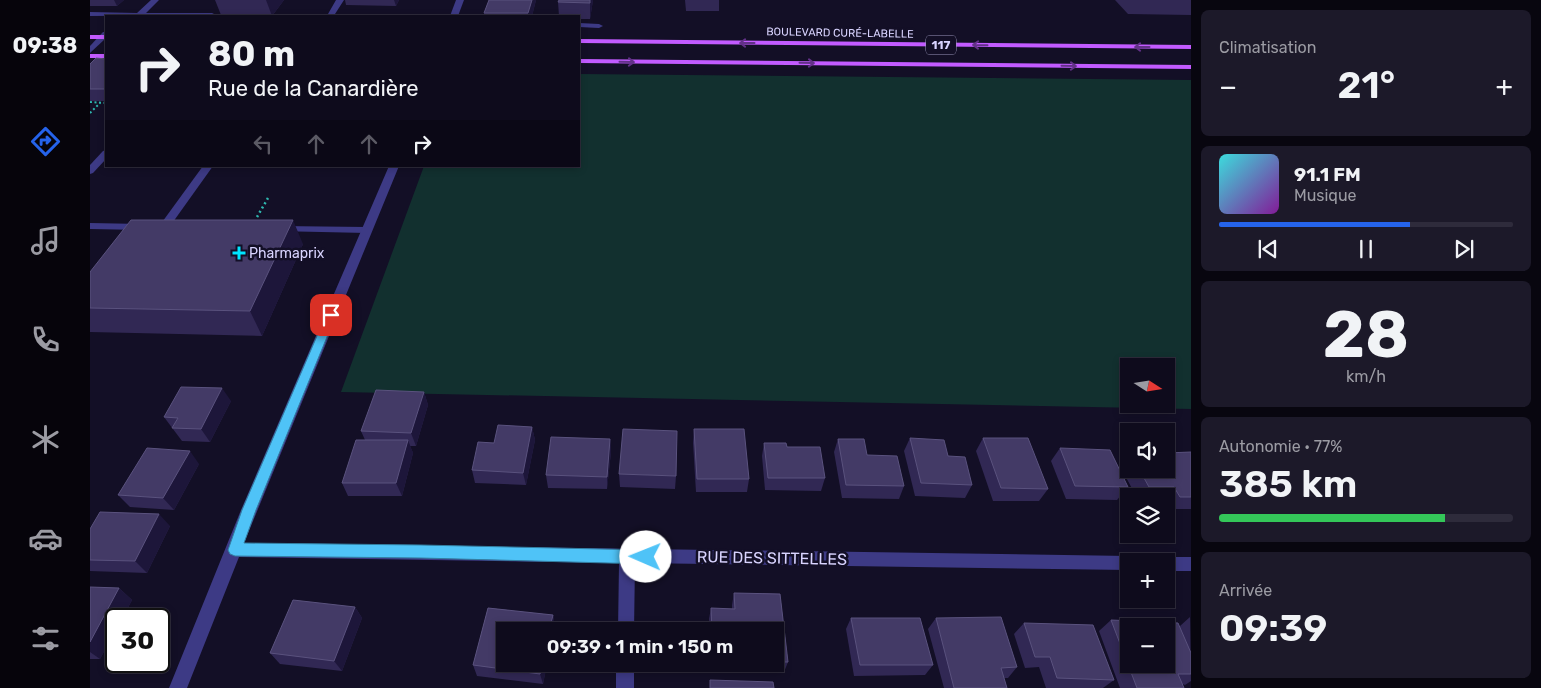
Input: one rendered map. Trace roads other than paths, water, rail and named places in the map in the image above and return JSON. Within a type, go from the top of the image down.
[{"type":"main road","points":[[90,37],[105,36]]},
{"type":"main road","name":"BOULEVARD CURÉ-LABELLE","points":[[580,41],[1191,47]]},
{"type":"main road","points":[[90,56],[105,56]]},
{"type":"main road","name":"117","points":[[580,61],[1191,67]]},
{"type":"street","points":[[139,15],[155,0]]},
{"type":"street","points":[[331,15],[340,0]]},
{"type":"street","points":[[454,15],[460,0]]},
{"type":"street","points":[[90,14],[212,15]]},
{"type":"street","points":[[580,26],[599,26]]},
{"type":"street","points":[[90,51],[105,36]]},
{"type":"street","points":[[90,171],[105,154]]},
{"type":"street","points":[[90,226],[169,227],[207,167]]},
{"type":"street","points":[[178,688],[235,550],[249,510],[394,167]]},
{"type":"street","points":[[271,228],[366,230]]},
{"type":"street","name":"RUE DES SITTELLES","points":[[235,550],[421,551],[627,557],[1120,563]]},
{"type":"street","points":[[626,622],[627,557]]},
{"type":"street","points":[[1175,564],[1191,564]]},
{"type":"street","points":[[625,672],[625,688]]},
{"type":"place","name":"Pharmaprix","points":[[239,253]]}]
